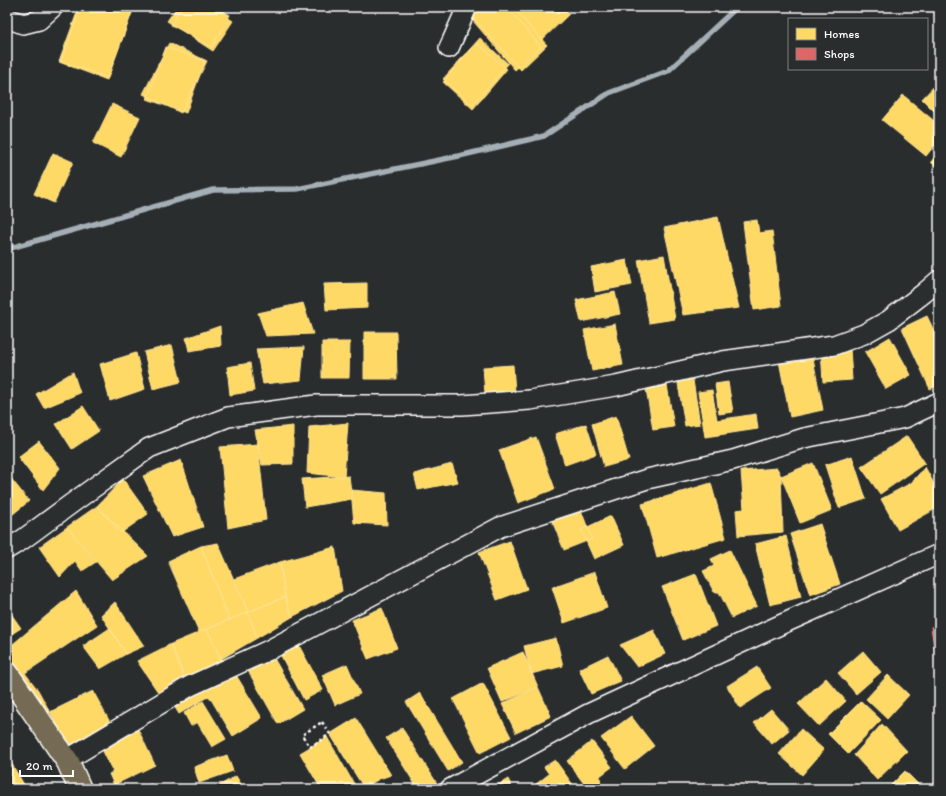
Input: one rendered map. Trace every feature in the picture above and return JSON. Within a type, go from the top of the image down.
[{"type":"main road","points":[[7,673],[68,762],[80,789]]},
{"type":"street","points":[[7,18],[23,24],[39,20],[53,7]]},
{"type":"street","points":[[449,48],[467,7]]},
{"type":"street","points":[[7,549],[22,540],[74,500],[149,448],[228,417],[316,405],[462,405],[530,400],[616,386],[723,361],[834,345],[864,334],[890,320],[939,280]]},
{"type":"street","points":[[68,762],[74,756],[190,686],[269,650],[500,526],[647,480],[733,460],[804,438],[905,418],[939,402]]},
{"type":"street","points":[[450,789],[588,714],[780,625],[939,554]]},
{"type":"path","points":[[322,722],[330,734],[310,747],[302,735],[322,722]]},
{"type":"building: Homes","points":[[79,7],[128,7],[133,9],[107,80],[59,62]]},
{"type":"building: Homes","points":[[81,7],[126,7],[133,10],[108,78],[61,61]]},
{"type":"building: Homes","points":[[177,7],[212,7],[233,21],[213,51],[167,21]]},
{"type":"building: Homes","points":[[181,7],[216,7],[230,15],[212,47],[171,25]]},
{"type":"building: Homes","points":[[475,7],[512,7],[547,45],[521,70],[469,13]]},
{"type":"building: Homes","points":[[477,7],[507,7],[541,47],[515,70],[468,15]]},
{"type":"building: Homes","points":[[512,7],[563,7],[569,14],[542,40]]},
{"type":"building: Homes","points":[[480,38],[508,64],[472,105],[443,79]]},
{"type":"building: Homes","points":[[169,43],[207,61],[181,113],[143,94]]},
{"type":"building: Homes","points":[[477,43],[507,69],[473,109],[443,82]]},
{"type":"building: Homes","points":[[166,47],[205,61],[186,113],[147,99]]},
{"type":"building: Homes","points":[[939,81],[939,116],[922,99]]},
{"type":"building: Homes","points":[[903,95],[939,125],[939,140],[926,156],[882,120]]},
{"type":"building: Homes","points":[[112,104],[140,117],[121,157],[93,143]]},
{"type":"building: Homes","points":[[939,151],[939,169],[931,162]]},
{"type":"building: Homes","points":[[53,153],[73,162],[54,203],[34,194]]},
{"type":"building: Homes","points":[[718,217],[739,308],[683,315],[664,228]]},
{"type":"building: Homes","points":[[757,220],[759,233],[772,231],[781,306],[754,310],[743,222]]},
{"type":"building: Homes","points":[[664,255],[675,319],[649,323],[638,260]]},
{"type":"building: Homes","points":[[627,260],[632,285],[595,292],[591,267]]},
{"type":"building: Homes","points":[[367,283],[367,308],[326,310],[324,284]]},
{"type":"building: Homes","points":[[615,292],[620,314],[581,322],[576,300]]},
{"type":"building: Homes","points":[[939,293],[939,309],[934,296]]},
{"type":"building: Homes","points":[[303,303],[313,334],[266,336],[258,313]]},
{"type":"building: Homes","points":[[927,316],[939,341],[939,385],[930,389],[902,328]]},
{"type":"building: Homes","points":[[615,324],[623,365],[592,371],[584,330]]},
{"type":"building: Homes","points":[[220,326],[221,346],[189,351],[186,338]]},
{"type":"building: Homes","points":[[364,332],[396,332],[397,379],[364,379]]},
{"type":"building: Homes","points":[[890,337],[911,375],[886,389],[865,352]]},
{"type":"building: Homes","points":[[322,342],[350,342],[349,378],[322,378]]},
{"type":"building: Homes","points":[[172,345],[181,382],[153,389],[144,352]]},
{"type":"building: Homes","points":[[304,347],[301,380],[263,384],[256,349]]},
{"type":"building: Homes","points":[[850,348],[852,380],[823,382],[821,349]]},
{"type":"building: Homes","points":[[811,349],[823,410],[790,417],[778,356]]},
{"type":"building: Homes","points":[[136,353],[145,389],[110,401],[100,364]]},
{"type":"building: Homes","points":[[250,363],[254,391],[230,395],[227,367]]},
{"type":"building: Homes","points":[[513,365],[515,392],[485,394],[483,367]]},
{"type":"building: Homes","points":[[691,368],[700,424],[685,426],[676,371]]},
{"type":"building: Homes","points":[[73,372],[80,393],[44,408],[36,394]]},
{"type":"building: Homes","points":[[666,379],[674,427],[653,430],[645,383]]},
{"type":"building: Homes","points":[[728,382],[733,412],[719,414],[715,384]]},
{"type":"building: Homes","points":[[712,390],[717,420],[756,414],[758,429],[705,437],[698,392]]},
{"type":"building: Homes","points":[[83,406],[99,431],[72,449],[56,424]]},
{"type":"building: Homes","points":[[616,416],[629,460],[604,467],[592,424]]},
{"type":"building: Homes","points":[[348,423],[344,477],[307,473],[309,427]]},
{"type":"building: Homes","points":[[586,424],[596,454],[565,465],[555,434]]},
{"type":"building: Homes","points":[[293,426],[293,464],[262,465],[255,430]]},
{"type":"building: Homes","points":[[907,436],[925,463],[880,494],[861,467]]},
{"type":"building: Homes","points":[[536,437],[555,489],[518,503],[499,450]]},
{"type":"building: Homes","points":[[39,441],[60,468],[43,490],[18,457]]},
{"type":"building: Homes","points":[[258,444],[266,520],[228,528],[220,447]]},
{"type":"building: Homes","points":[[852,456],[866,499],[839,508],[825,465]]},
{"type":"building: Homes","points":[[181,460],[203,527],[172,537],[143,476]]},
{"type":"building: Homes","points":[[813,463],[832,510],[800,523],[781,476]]},
{"type":"building: Homes","points":[[452,464],[458,482],[418,490],[414,474]]},
{"type":"building: Homes","points":[[925,467],[939,493],[939,507],[898,530],[881,499],[911,483]]},
{"type":"building: Homes","points":[[777,468],[781,476],[783,532],[738,536],[736,510],[744,509],[741,471]]},
{"type":"building: Homes","points":[[9,476],[29,501],[7,519],[7,477]]},
{"type":"building: Homes","points":[[349,476],[352,499],[305,507],[302,479]]},
{"type":"building: Homes","points":[[123,479],[148,514],[121,533],[97,506]]},
{"type":"building: Homes","points":[[711,483],[726,538],[657,558],[642,504]]},
{"type":"building: Homes","points":[[351,490],[386,493],[387,525],[354,523]]},
{"type":"building: Homes","points":[[579,505],[592,539],[564,550],[550,516]]},
{"type":"building: Homes","points":[[97,506],[148,556],[112,580],[67,527]]},
{"type":"building: Homes","points":[[611,516],[624,545],[594,559],[581,530]]},
{"type":"building: Homes","points":[[820,524],[840,584],[810,595],[790,534]]},
{"type":"building: Homes","points":[[67,527],[96,562],[82,571],[75,561],[60,577],[39,547]]},
{"type":"building: Homes","points":[[786,536],[801,597],[770,605],[755,544]]},
{"type":"building: Homes","points":[[510,541],[527,589],[497,600],[479,552]]},
{"type":"building: Homes","points":[[218,543],[248,612],[229,620],[201,546]]},
{"type":"building: Homes","points":[[201,546],[229,620],[199,632],[168,561]]},
{"type":"building: Homes","points":[[335,547],[342,591],[292,617],[285,597],[280,562]]},
{"type":"building: Homes","points":[[730,550],[757,606],[732,618],[719,592],[714,592],[703,571],[714,566],[711,559]]},
{"type":"building: Homes","points":[[280,562],[285,597],[248,612],[234,579]]},
{"type":"building: Homes","points":[[595,572],[607,608],[564,623],[552,587]]},
{"type":"building: Homes","points":[[696,574],[716,626],[683,640],[662,587]]},
{"type":"building: Homes","points":[[76,591],[97,625],[25,673],[38,690],[50,712],[44,717],[7,669],[7,649]]},
{"type":"building: Homes","points":[[285,597],[292,617],[257,638],[248,612]]},
{"type":"building: Homes","points":[[115,602],[144,646],[126,654],[101,615]]},
{"type":"building: Homes","points":[[7,608],[21,628],[7,637]]},
{"type":"building: Homes","points":[[382,608],[397,648],[368,659],[352,620]]},
{"type":"building: Homes","points":[[248,612],[257,638],[221,659],[207,629]]},
{"type":"building: Homes","points":[[110,628],[126,654],[100,669],[83,646]]},
{"type":"building: Homes","points":[[207,629],[221,659],[226,664],[185,680],[171,644]]},
{"type":"building: Homes","points":[[654,630],[665,654],[637,667],[620,645]]},
{"type":"building: Homes","points":[[295,638],[323,690],[304,700],[277,648]]},
{"type":"building: Homes","points":[[556,638],[563,666],[531,674],[524,646]]},
{"type":"building: Homes","points":[[171,644],[185,680],[160,695],[137,661]]},
{"type":"building: Homes","points":[[268,648],[303,709],[278,724],[243,662]]},
{"type":"building: Homes","points":[[863,651],[881,672],[856,694],[838,673]]},
{"type":"building: Homes","points":[[523,652],[538,687],[502,702],[487,668]]},
{"type":"building: Homes","points":[[608,655],[621,681],[591,694],[579,669]]},
{"type":"building: Homes","points":[[347,664],[360,694],[335,705],[322,675]]},
{"type":"building: Homes","points":[[230,665],[262,718],[233,736],[209,696],[179,714],[171,701]]},
{"type":"building: Homes","points":[[757,667],[771,688],[740,708],[727,686]]},
{"type":"building: Homes","points":[[888,675],[909,695],[887,719],[866,699]]},
{"type":"building: Homes","points":[[826,678],[846,701],[819,726],[798,704]]},
{"type":"building: Homes","points":[[483,683],[511,737],[480,753],[453,699]]},
{"type":"building: Homes","points":[[538,687],[551,716],[516,733],[502,704]]},
{"type":"building: Homes","points":[[93,691],[111,724],[71,749],[50,712]]},
{"type":"building: Homes","points":[[420,693],[462,762],[448,771],[406,702]]},
{"type":"building: Homes","points":[[203,701],[226,739],[212,747],[197,722],[191,726],[184,713]]},
{"type":"building: Homes","points":[[861,701],[881,720],[848,754],[828,734]]},
{"type":"building: Homes","points":[[771,709],[789,730],[772,744],[754,723]]},
{"type":"building: Homes","points":[[631,716],[654,746],[625,769],[601,738]]},
{"type":"building: Homes","points":[[356,718],[391,775],[379,779],[364,788],[330,734]]},
{"type":"building: Homes","points":[[882,724],[907,751],[877,780],[854,755]]},
{"type":"building: Homes","points":[[137,727],[155,765],[114,785],[109,774],[113,772],[100,745]]},
{"type":"building: Homes","points":[[402,728],[438,785],[431,789],[418,789],[386,738]]},
{"type":"building: Homes","points":[[801,729],[824,750],[802,775],[779,754]]},
{"type":"building: Homes","points":[[327,737],[357,789],[321,789],[300,753]]},
{"type":"building: Homes","points":[[592,741],[612,767],[600,776],[600,789],[588,789],[567,761]]},
{"type":"building: Homes","points":[[227,755],[233,771],[199,783],[194,767]]},
{"type":"building: Homes","points":[[7,756],[26,788],[25,789],[7,789]]},
{"type":"building: Homes","points":[[555,760],[576,789],[538,789],[535,785],[549,774],[544,767]]},
{"type":"building: Homes","points":[[905,771],[923,789],[887,789]]},
{"type":"building: Homes","points":[[236,776],[244,789],[215,788]]},
{"type":"building: Homes","points":[[508,779],[513,789],[496,789],[496,786]]},
{"type":"building: Homes","points":[[151,784],[153,789],[140,789]]},
{"type":"building: Homes","points":[[746,785],[751,789],[743,789]]},
{"type":"building: Homes","points":[[825,785],[831,789],[822,789]]},
{"type":"building: Shops","points":[[939,623],[939,678],[931,627]]},
{"type":"waterway","points":[[7,249],[213,190],[297,189],[459,156],[544,136],[609,93],[668,71],[737,7]]}]
